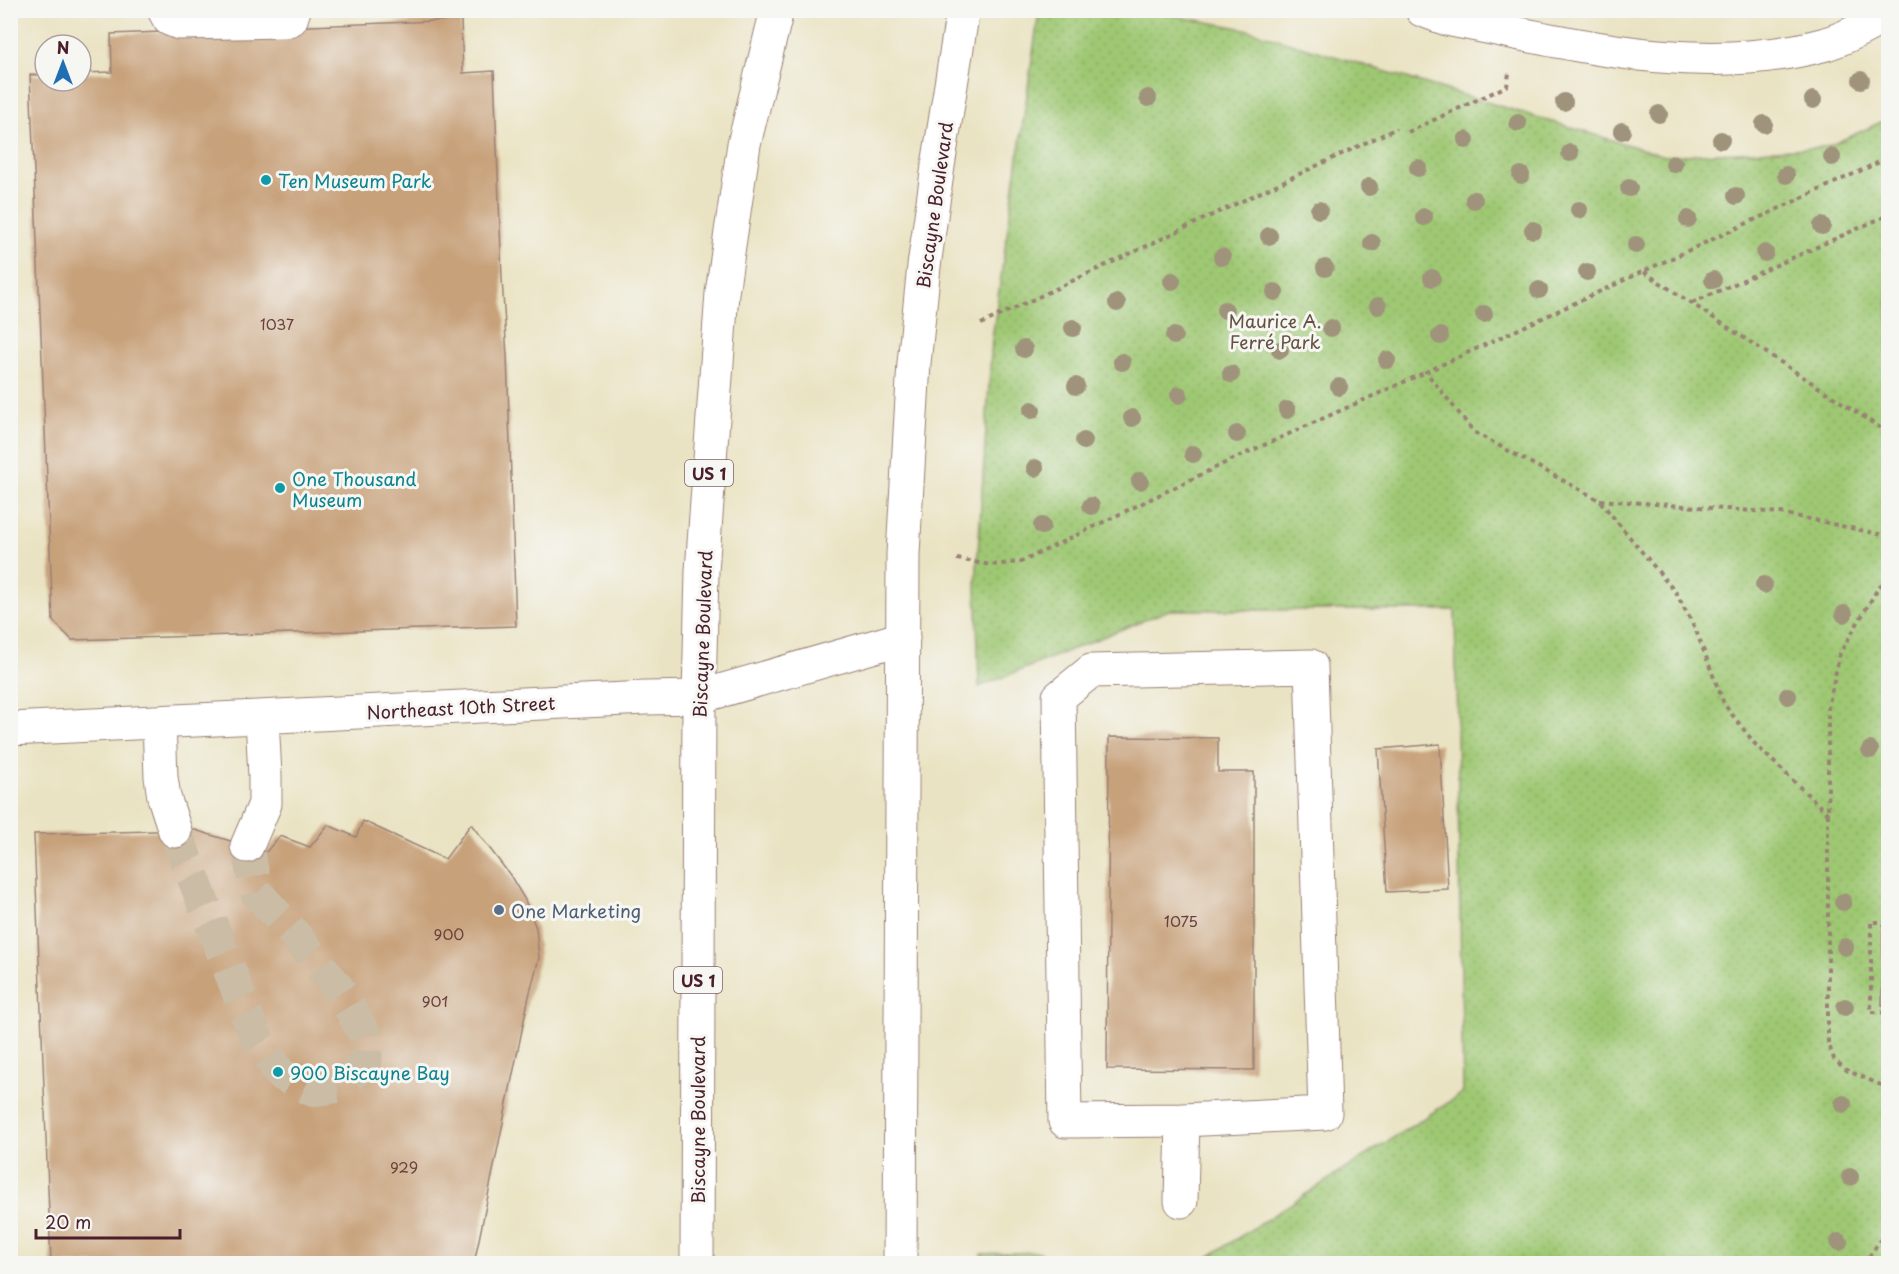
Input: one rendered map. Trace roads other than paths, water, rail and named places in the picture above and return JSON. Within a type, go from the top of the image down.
[{"type":"main road","points":[[164,10],[169,19],[179,23],[285,21],[291,19],[294,10]]},
{"type":"main road","name":"Biscayne Boulevard","points":[[697,1263],[699,697],[702,571],[722,293],[744,144],[777,10]]},
{"type":"main road","name":"Biscayne Boulevard","points":[[900,1263],[903,554],[914,363],[924,266],[963,10]]},
{"type":"main road","points":[[1422,10],[1447,19],[1659,58],[1773,55],[1824,45],[1867,27],[1888,15]]},
{"type":"main road","name":"Northeast 10th Street","points":[[10,729],[699,697],[903,638]]},
{"type":"main road","points":[[1311,666],[1325,1113],[1183,1120],[1065,1120],[1059,697],[1091,671],[1311,666]]},
{"type":"main road","points":[[247,846],[265,804],[262,718]]},
{"type":"main road","points":[[159,722],[161,777],[164,797],[175,831]]},
{"type":"main road","points":[[1181,1201],[1183,1120]]},
{"type":"tunnel","points":[[175,831],[255,1035],[280,1074],[312,1090],[341,1086],[366,1062],[365,1034],[338,988],[257,893],[247,846]]},
{"type":"place","name":"Ten Museum Park","points":[[266,180]]},
{"type":"place","name":"One Thousand Museum","points":[[280,488]]},
{"type":"place","name":"One Marketing","points":[[499,910]]},
{"type":"place","name":"900 Biscayne Bay","points":[[278,1072]]},
{"type":"park label","name":"Maurice A. Ferré Park","points":[[1275,330]]}]
